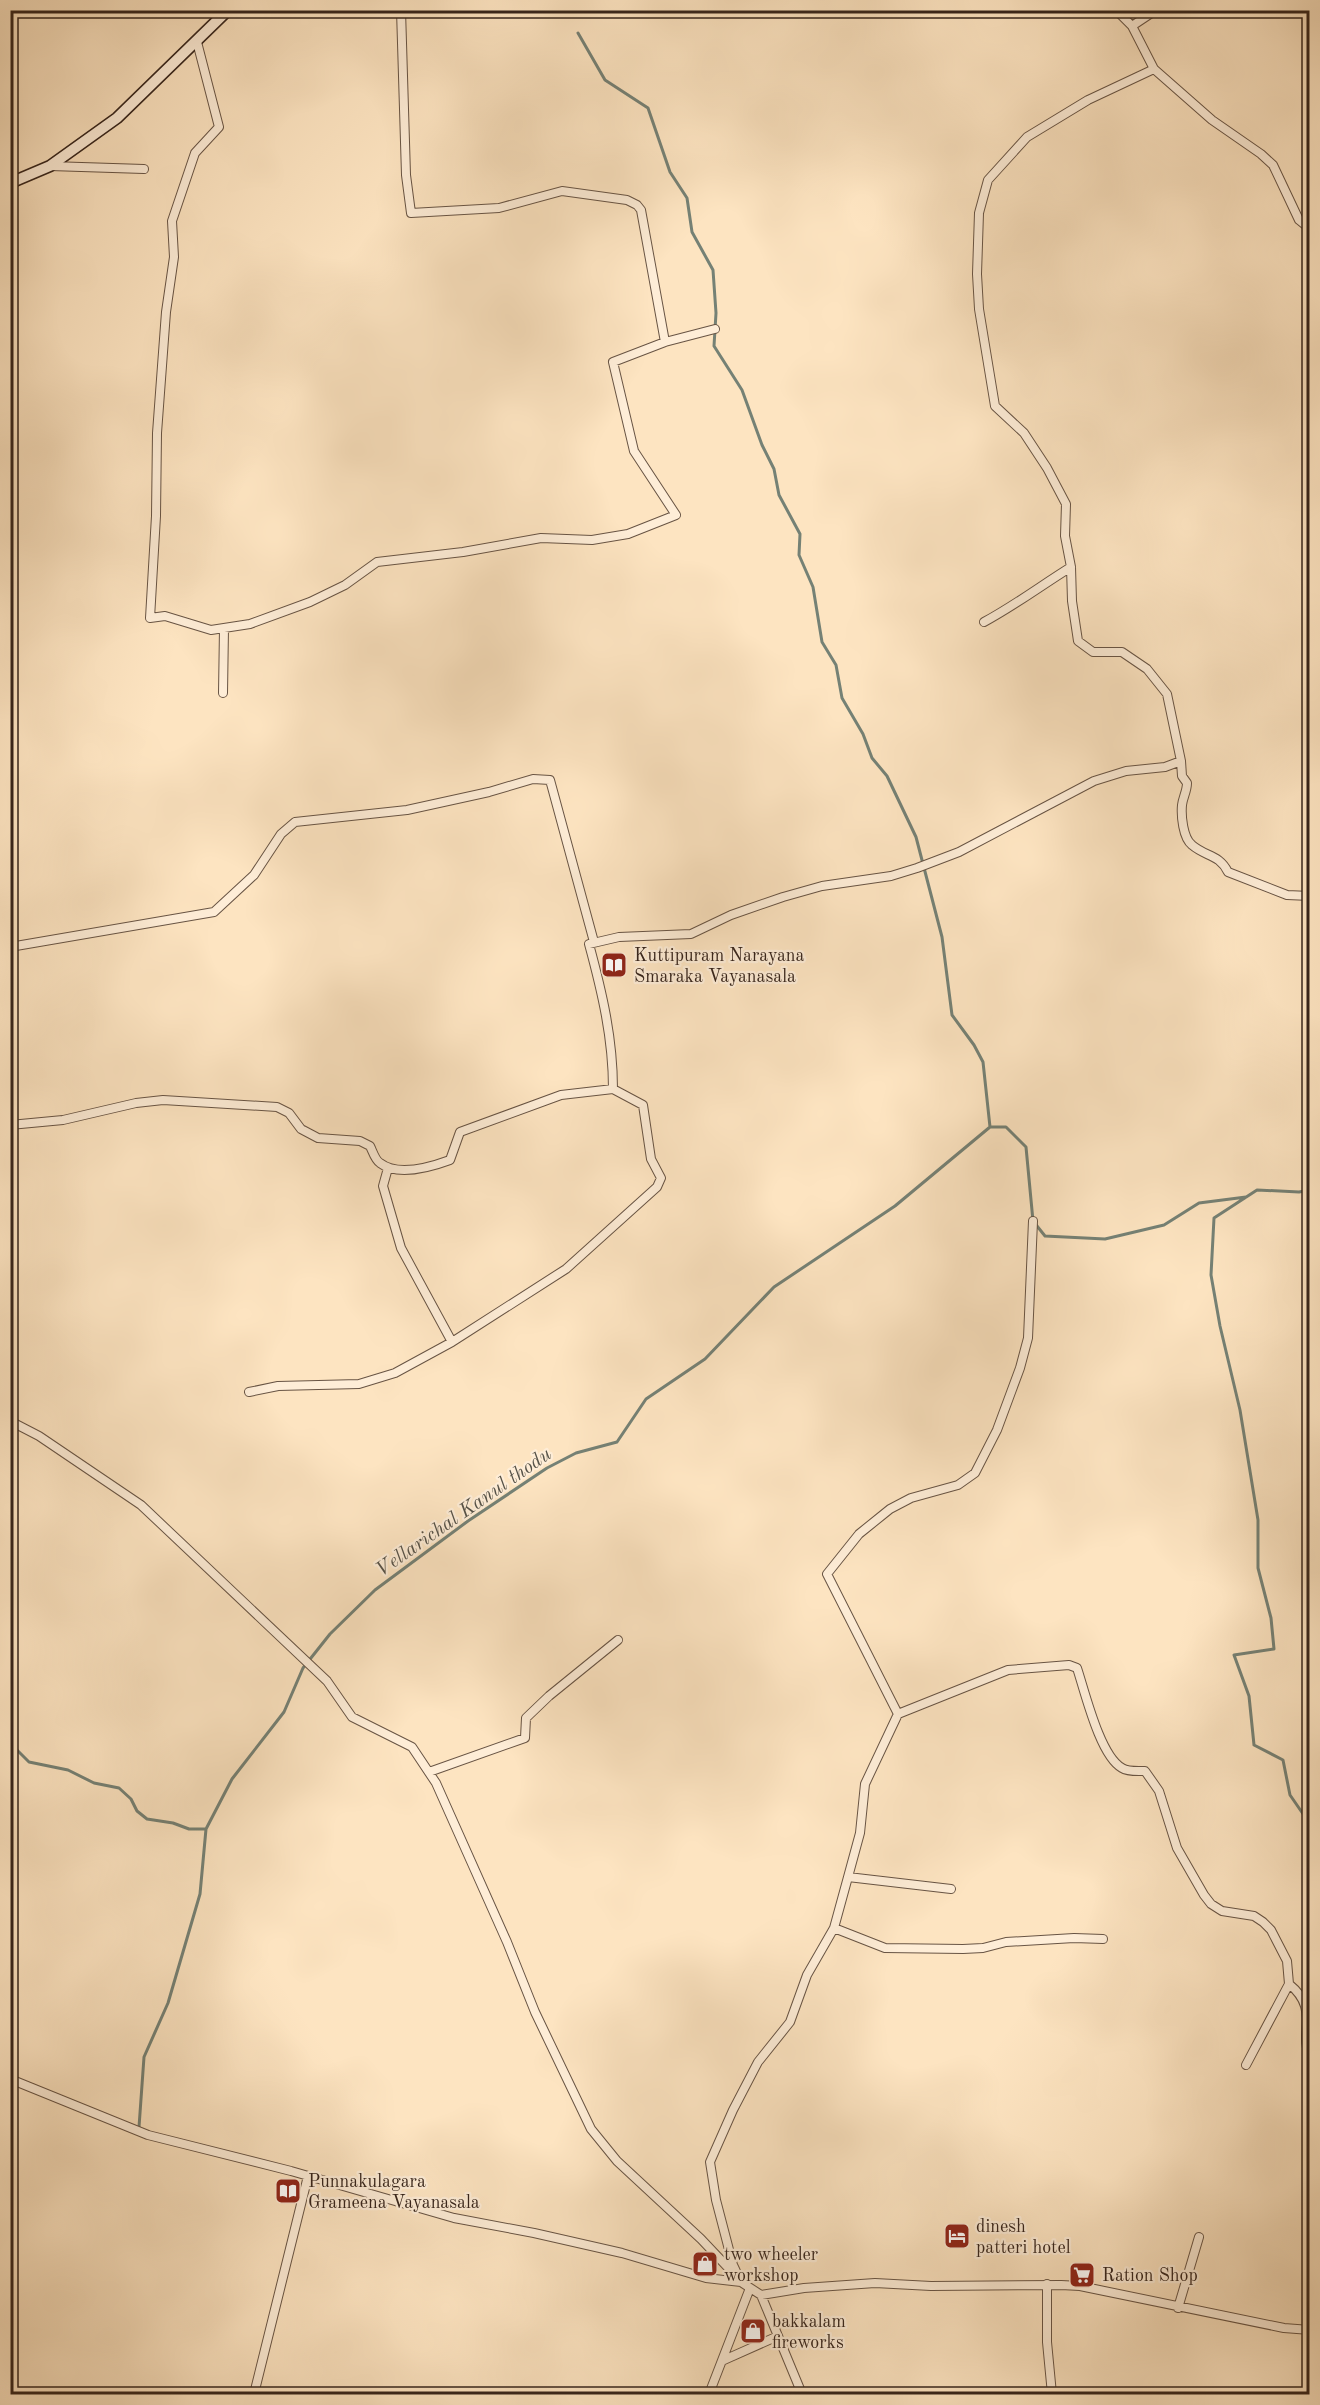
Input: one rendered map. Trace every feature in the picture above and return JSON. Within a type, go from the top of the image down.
[{"type":"main road","points":[[10,183],[50,166],[117,118],[228,10]]},
{"type":"street","points":[[401,10],[406,175],[411,213],[499,208],[562,192],[627,200],[637,205],[641,210],[665,342]]},
{"type":"street","points":[[1116,10],[1132,26],[1154,69],[1212,120],[1273,165],[1299,220],[1310,229]]},
{"type":"street","points":[[1132,26],[1156,10]]},
{"type":"street","points":[[197,42],[219,127],[195,153],[172,221],[174,257],[166,312],[157,433],[156,516],[150,618],[165,616],[211,630],[250,624],[310,603],[345,585],[377,562],[463,552],[541,538],[592,540],[628,534],[676,515],[634,451],[613,362],[665,342],[715,329]]},
{"type":"street","points":[[1154,69],[1088,100],[1027,137],[988,180],[979,213],[977,274],[979,309],[995,406],[1024,433],[1047,468],[1066,504],[1065,536],[1071,567],[1072,601],[1078,641],[1093,652],[1122,652],[1147,669],[1167,694],[1182,776],[1187,783],[1187,792],[1182,804],[1183,826],[1190,844],[1223,862],[1228,872],[1287,896],[1310,896]]},
{"type":"street","points":[[50,166],[144,169]]},
{"type":"street","points":[[984,622],[1005,611],[1014,602],[1071,567]]},
{"type":"street","points":[[223,693],[224,628]]},
{"type":"street","points":[[613,1089],[610,1033],[589,944],[620,937],[691,934],[731,915],[793,894],[822,886],[891,876],[917,868],[982,840],[1094,781],[1126,771],[1165,767],[1181,761]]},
{"type":"street","points":[[10,947],[214,912],[254,875],[281,834],[295,822],[407,810],[533,780],[550,780],[594,942]]},
{"type":"street","points":[[10,1125],[63,1120],[136,1103],[163,1100],[277,1107],[289,1113],[301,1129],[318,1138],[360,1142],[370,1146],[377,1162],[388,1168],[409,1169],[434,1166],[450,1160],[460,1132],[561,1095],[613,1089],[643,1105],[651,1159],[661,1179],[657,1187],[566,1269],[452,1342],[395,1373],[359,1384],[278,1386],[249,1392]]},
{"type":"street","points":[[388,1168],[383,1186],[401,1248],[452,1342]]},
{"type":"street","points":[[898,1714],[827,1574],[859,1534],[890,1509],[911,1498],[958,1485],[975,1473],[997,1430],[1020,1368],[1028,1338],[1033,1221]]},
{"type":"street","points":[[10,1421],[39,1436],[141,1505],[327,1681],[352,1717],[412,1747],[436,1783],[507,1942],[535,2013],[591,2129],[617,2161],[701,2239],[741,2282],[761,2295],[802,2394]]},
{"type":"street","points":[[429,1773],[525,1738],[526,1718],[549,1696],[618,1640]]},
{"type":"street","points":[[741,2282],[733,2265],[716,2200],[710,2162],[758,2062],[790,2022],[807,1976],[834,1928],[860,1833],[865,1784],[898,1714],[1008,1670],[1069,1665],[1077,1668],[1094,1725],[1114,1763],[1125,1770],[1145,1771],[1159,1791],[1177,1848],[1189,1872],[1211,1904],[1222,1911],[1254,1916],[1271,1930],[1287,1961],[1289,1984],[1246,2065]]},
{"type":"street","points":[[848,1878],[951,1889]]},
{"type":"street","points":[[834,1928],[885,1948],[963,1949],[983,1948],[1006,1942],[1074,1938],[1103,1939]]},
{"type":"street","points":[[1289,1984],[1300,1992],[1307,2009],[1309,2028],[1306,2041],[1310,2059]]},
{"type":"street","points":[[10,2079],[148,2135],[308,2176],[454,2218],[622,2253],[706,2278],[741,2282]]},
{"type":"street","points":[[254,2394],[308,2176]]},
{"type":"street","points":[[1178,2308],[1199,2237]]},
{"type":"street","points":[[761,2295],[804,2288],[875,2283],[931,2286],[1047,2284],[1080,2286],[1178,2308],[1284,2328],[1310,2330]]},
{"type":"street","points":[[1047,2284],[1047,2342],[1052,2394]]},
{"type":"street","points":[[709,2394],[750,2288]]},
{"type":"street","points":[[724,2360],[778,2336]]},
{"type":"waterway","points":[[578,33],[605,80],[648,108],[670,172],[687,198],[692,232],[713,270],[716,313],[714,346],[742,390],[762,445],[774,469],[779,495],[800,534],[799,555],[813,587],[822,642],[836,665],[842,698],[863,734],[872,758],[887,776],[916,837],[942,937],[952,1015],[974,1045],[983,1062],[990,1127]]},
{"type":"waterway","name":"Vellarichal Kanul thodu","points":[[139,2127],[144,2057],[168,2003],[200,1894],[206,1829],[232,1779],[284,1712],[303,1668],[330,1634],[375,1590],[468,1521],[547,1468],[576,1453],[617,1442],[646,1399],[705,1359],[774,1287],[895,1206],[990,1127],[1006,1127],[1026,1147],[1033,1221],[1045,1236],[1105,1239],[1164,1225],[1199,1203],[1246,1197]]},
{"type":"waterway","points":[[1310,1190],[1299,1192],[1257,1190],[1214,1218],[1211,1275],[1220,1326],[1240,1410],[1258,1520],[1258,1568],[1271,1618],[1274,1649],[1234,1655],[1249,1696],[1254,1745],[1283,1760],[1290,1795],[1310,1824]]},
{"type":"waterway","points":[[10,1743],[29,1762],[68,1770],[94,1783],[119,1788],[131,1799],[137,1811],[147,1819],[173,1823],[189,1829],[206,1829]]},
{"type":"place","name":"Kuttipuram Narayana Smaraka Vayanasala","points":[[614,965]]},
{"type":"place","name":"Punnakulagara Grameena Vayanasala","points":[[288,2191]]},
{"type":"place","name":"dinesh patteri hotel","points":[[957,2236]]},
{"type":"place","name":"two wheeler workshop","points":[[705,2264]]},
{"type":"place","name":"Ration Shop","points":[[1082,2275]]},
{"type":"place","name":"bakkalam fireworks","points":[[753,2331]]}]
